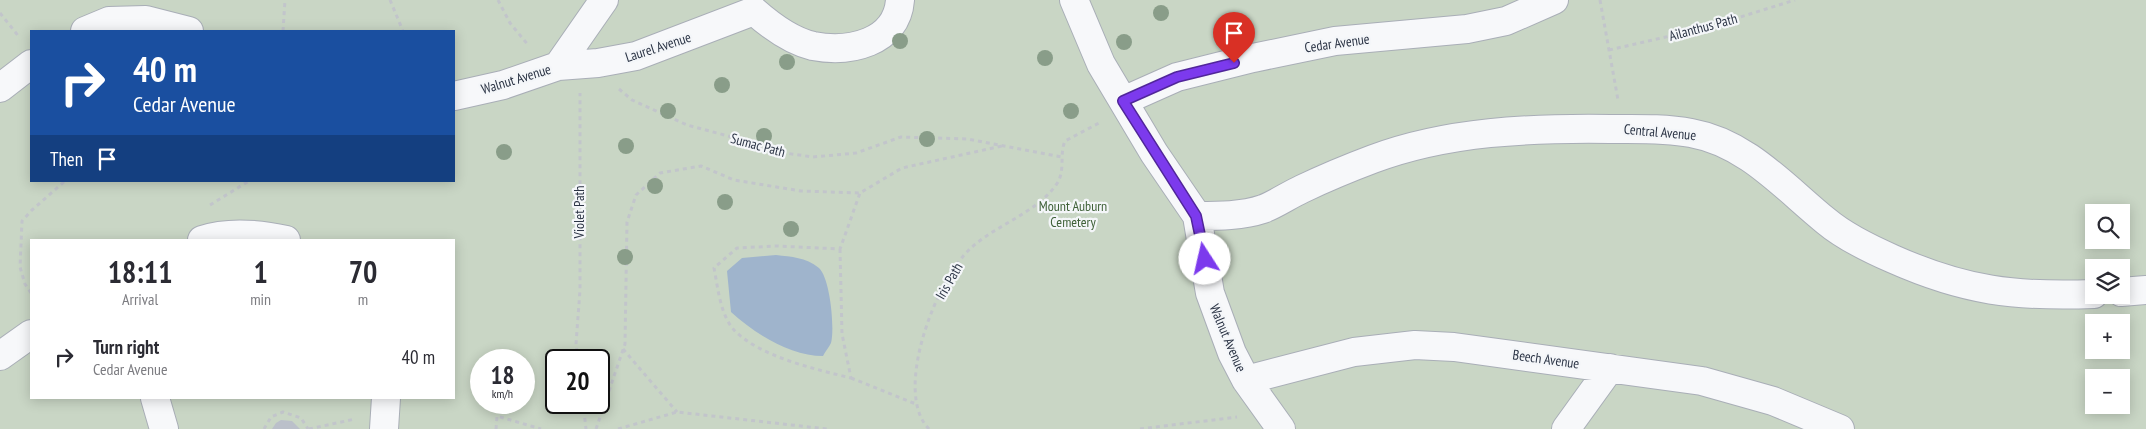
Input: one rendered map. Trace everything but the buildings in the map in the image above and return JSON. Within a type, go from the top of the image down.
[{"type":"lane","name":"Walnut Avenue","points":[[455,96],[503,85],[567,66],[604,0]]},
{"type":"lane","name":"Laurel Avenue","points":[[567,66],[636,56],[754,6],[776,30],[813,46],[848,48],[872,42],[887,31],[899,9],[900,0]]},
{"type":"lane","name":"Walnut Avenue","points":[[1074,0],[1101,64],[1196,216],[1210,294],[1232,353],[1246,380],[1276,421]]},
{"type":"lane","name":"Cedar Avenue","points":[[1125,105],[1177,77],[1252,58],[1335,41],[1466,29],[1506,21],[1554,0]]},
{"type":"lane","points":[[87,30],[109,21],[146,20],[185,30]]},
{"type":"lane","points":[[0,88],[27,53]]},
{"type":"lane","name":"Central Avenue","points":[[1196,216],[1233,215],[1264,208],[1304,188],[1373,159],[1440,140],[1553,128],[1691,133],[1724,142],[1762,166],[1827,222],[1867,247],[1929,275],[1975,288],[2022,294],[2040,296],[2085,294]]},
{"type":"lane","points":[[207,239],[234,234],[261,234],[282,239]]},
{"type":"lane","points":[[2130,291],[2146,290]]},
{"type":"lane","points":[[0,356],[30,335]]},
{"type":"lane","name":"Beech Avenue","points":[[1246,380],[1354,352],[1415,346],[1525,355],[1702,381],[1773,401],[1840,429]]},
{"type":"lane","points":[[1566,429],[1610,368]]},
{"type":"lane","points":[[155,399],[164,429]]},
{"type":"lane","points":[[384,429],[386,399]]},
{"type":"path","points":[[283,30],[285,0]]},
{"type":"path","points":[[390,0],[403,30]]},
{"type":"path","points":[[498,0],[510,23],[538,57],[567,66]]},
{"type":"path","points":[[1600,0],[1622,129]]},
{"type":"path","name":"Ailanthus Path","points":[[1609,50],[1705,28],[1795,0]]},
{"type":"path","points":[[0,13],[27,53]]},
{"type":"path","name":"Sumac Path","points":[[567,66],[687,126],[732,138],[771,152],[813,156],[856,153],[901,137],[968,139],[1062,157]]},
{"type":"path","name":"Violet Path","points":[[567,66],[582,128],[579,173],[580,290],[577,349]]},
{"type":"path","points":[[1062,157],[1065,141],[1125,105]]},
{"type":"path","points":[[596,429],[623,349],[627,222],[636,195],[660,173],[701,166],[734,180],[801,191],[860,193],[902,168],[1002,146]]},
{"type":"path","name":"Iris Path","points":[[929,429],[921,419],[916,404],[916,369],[920,345],[943,288],[956,266],[970,248],[1016,219],[1052,190],[1061,175],[1062,157]]},
{"type":"path","points":[[30,292],[25,284],[20,267],[22,221],[65,182]]},
{"type":"path","points":[[851,378],[842,334],[840,249],[860,193]]},
{"type":"path","points":[[840,249],[777,246],[737,248],[714,268],[721,304],[733,329],[760,349],[851,378],[916,404]]},
{"type":"path","points":[[623,349],[677,412]]},
{"type":"path","points":[[264,429],[271,417],[283,412],[296,414],[309,429],[348,420]]},
{"type":"path","points":[[618,429],[677,412],[827,429]]},
{"type":"path","points":[[584,414],[586,429]]},
{"type":"path","points":[[496,429],[497,416],[541,429]]},
{"type":"path","points":[[1140,429],[1276,421]]},
{"type":"green space","name":"Mount Auburn Cemetery","points":[[0,0],[2146,0],[2146,429],[0,429]]},
{"type":"water","points":[[776,255],[798,258],[809,262],[823,273],[831,304],[832,336],[831,343],[823,356],[811,355],[786,348],[762,336],[731,312],[727,271],[742,258]]},
{"type":"route","points":[[1205,259],[1203,242],[1196,216],[1154,153],[1123,101],[1177,77],[1234,63]]}]
